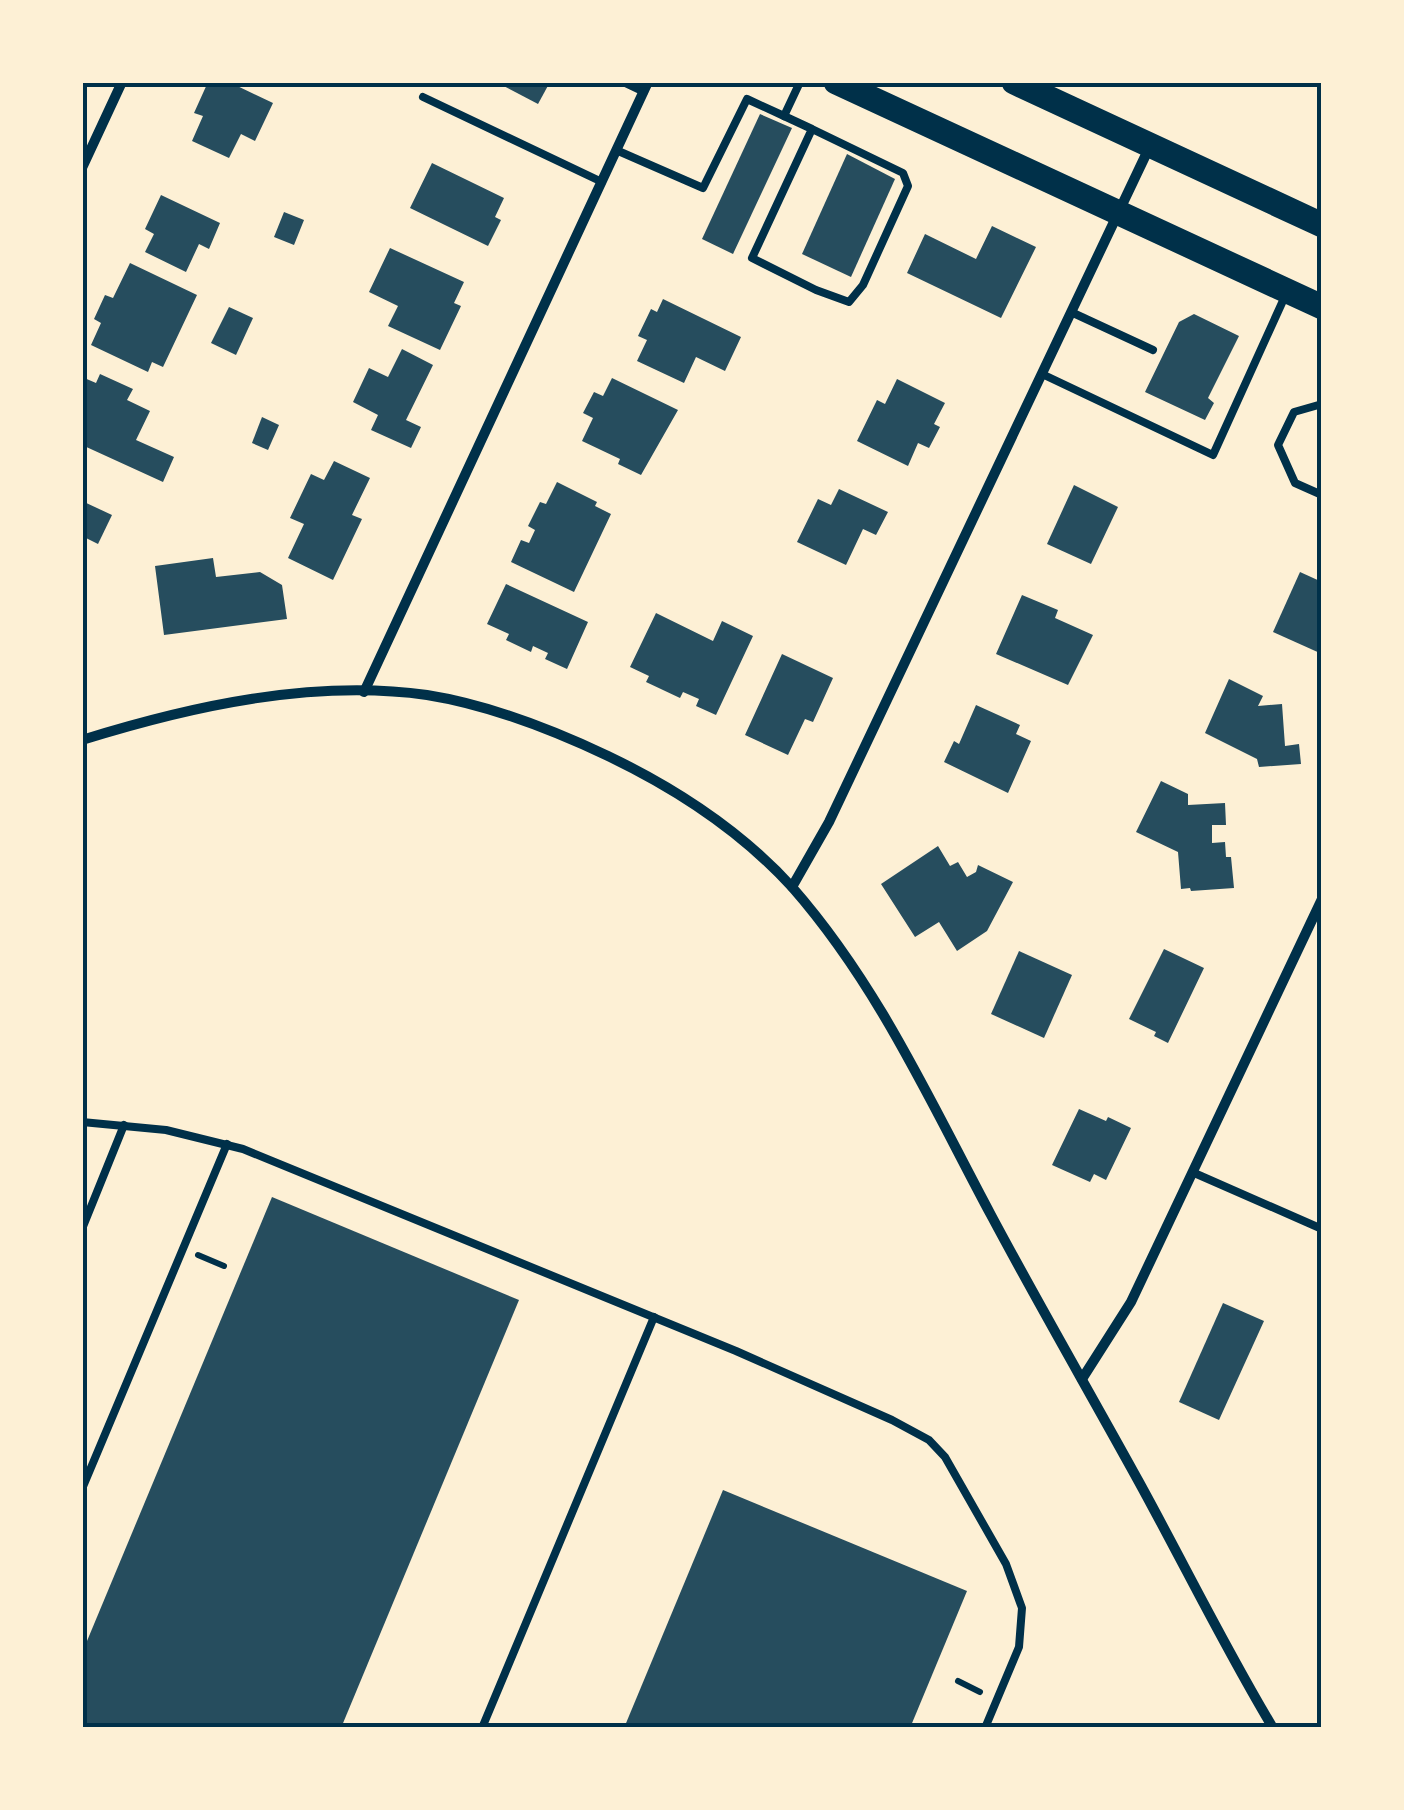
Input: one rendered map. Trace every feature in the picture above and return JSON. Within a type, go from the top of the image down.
[{"type":"main road","points":[[836,82],[1322,307]]},
{"type":"main road","points":[[1014,82],[1322,225]]},
{"type":"street","points":[[82,168],[122,82]]},
{"type":"street","points":[[364,692],[646,87]]},
{"type":"street","points":[[792,888],[829,822],[1150,146]]},
{"type":"street","points":[[82,740],[212,706],[293,695],[364,692],[428,696],[528,722],[582,744],[686,798],[747,844],[792,888],[859,974],[908,1052],[990,1212],[1273,1728]]},
{"type":"street","points":[[1082,1380],[1131,1302],[1322,898]]},
{"type":"lane","points":[[623,82],[646,87]]},
{"type":"lane","points":[[784,116],[800,82]]},
{"type":"lane","points":[[423,97],[602,182]]},
{"type":"lane","points":[[616,150],[703,188],[747,99],[903,173],[908,186],[864,286],[849,302],[752,258],[812,130]]},
{"type":"lane","points":[[1042,374],[1213,455],[1288,291]]},
{"type":"lane","points":[[1072,312],[1153,350]]},
{"type":"lane","points":[[1322,404],[1294,412],[1278,445],[1295,482],[1322,495]]},
{"type":"lane","points":[[82,1122],[166,1130],[227,1144],[654,1317],[906,1426],[929,1440],[945,1456],[1013,1578],[1022,1608],[1019,1646],[985,1728]]},
{"type":"lane","points":[[82,1229],[124,1125]]},
{"type":"lane","points":[[82,1489],[227,1144]]},
{"type":"lane","points":[[1192,1172],[1319,1228],[1322,1217]]},
{"type":"lane","points":[[482,1728],[654,1317]]},
{"type":"path","points":[[200,1256],[224,1266]]},
{"type":"path","points":[[958,1682],[982,1692]]},
{"type":"building","points":[[208,82],[229,82],[273,103],[255,141],[241,134],[229,158],[192,141],[203,116],[194,113]]},
{"type":"building","points":[[496,82],[550,82],[538,104]]},
{"type":"building","points":[[760,114],[792,128],[733,254],[702,239]]},
{"type":"building","points":[[847,154],[895,179],[851,277],[802,254]]},
{"type":"building","points":[[432,163],[504,198],[495,217],[501,220],[488,246],[410,208]]},
{"type":"building","points":[[161,195],[220,223],[209,249],[199,244],[186,272],[145,252],[154,234],[145,229]]},
{"type":"building","points":[[284,212],[304,220],[294,245],[274,237]]},
{"type":"building","points":[[992,226],[1036,247],[1001,318],[907,273],[925,234],[976,259]]},
{"type":"building","points":[[390,248],[464,282],[454,303],[461,306],[440,350],[388,326],[398,306],[369,292]]},
{"type":"building","points":[[130,263],[197,295],[163,367],[152,362],[148,372],[91,345],[101,323],[94,319],[105,295],[113,298]]},
{"type":"building","points":[[663,299],[741,337],[725,371],[696,357],[684,383],[637,361],[647,340],[638,336],[651,309],[657,312]]},
{"type":"building","points":[[229,307],[253,318],[236,355],[211,343]]},
{"type":"building","points":[[1194,314],[1239,336],[1208,398],[1214,403],[1205,420],[1145,392],[1179,322]]},
{"type":"building","points":[[402,349],[433,365],[406,420],[421,427],[411,448],[371,430],[378,415],[353,402],[369,368],[388,377]]},
{"type":"building","points":[[100,374],[133,389],[127,400],[150,411],[136,440],[174,457],[163,482],[82,445],[82,377],[96,383]]},
{"type":"building","points":[[612,378],[678,410],[641,475],[618,464],[620,459],[582,441],[593,418],[583,413],[594,392],[603,396]]},
{"type":"building","points":[[897,379],[945,403],[934,424],[940,427],[929,448],[918,443],[908,466],[857,441],[877,400],[885,404]]},
{"type":"building","points":[[262,417],[279,425],[268,450],[252,443]]},
{"type":"building","points":[[334,461],[370,478],[352,515],[362,519],[333,580],[288,558],[304,524],[290,518],[311,474],[324,480]]},
{"type":"building","points":[[557,482],[597,502],[595,506],[611,514],[574,592],[511,562],[521,540],[529,543],[535,530],[528,526],[540,502],[546,504]]},
{"type":"building","points":[[1074,485],[1118,507],[1091,564],[1047,544]]},
{"type":"building","points":[[839,489],[888,512],[876,535],[863,529],[846,565],[797,542],[818,499],[831,505]]},
{"type":"building","points":[[82,501],[112,515],[98,544],[82,536]]},
{"type":"building","points":[[213,558],[216,577],[260,572],[282,585],[287,619],[164,635],[155,566]]},
{"type":"building","points":[[1300,572],[1322,582],[1322,654],[1273,632]]},
{"type":"building","points":[[506,584],[588,622],[567,669],[545,659],[548,653],[533,646],[531,652],[506,640],[509,634],[487,624]]},
{"type":"building","points":[[1022,595],[1058,610],[1055,618],[1093,635],[1068,685],[996,654]]},
{"type":"building","points":[[656,613],[713,641],[722,621],[753,636],[716,715],[696,706],[699,699],[683,692],[680,698],[646,682],[649,676],[630,667]]},
{"type":"building","points":[[782,654],[833,678],[813,722],[805,719],[788,755],[745,735]]},
{"type":"building","points":[[1229,679],[1263,696],[1258,706],[1282,704],[1285,746],[1299,744],[1301,764],[1259,767],[1257,759],[1205,733]]},
{"type":"building","points":[[976,705],[1020,725],[1016,734],[1031,741],[1008,793],[944,762],[954,741],[959,744]]},
{"type":"building","points":[[1161,781],[1188,794],[1188,805],[1225,803],[1226,825],[1212,825],[1212,843],[1225,842],[1226,857],[1231,857],[1234,888],[1181,889],[1178,852],[1136,832]]},
{"type":"building","points":[[938,846],[950,866],[958,862],[967,877],[976,872],[978,865],[1013,882],[987,931],[957,951],[939,922],[915,937],[881,884]]},
{"type":"building","points":[[1164,949],[1204,968],[1168,1043],[1154,1036],[1156,1032],[1129,1019]]},
{"type":"building","points":[[1019,951],[1072,975],[1044,1038],[991,1014]]},
{"type":"building","points":[[1079,1109],[1131,1128],[1106,1180],[1094,1174],[1090,1182],[1052,1165]]},
{"type":"building","points":[[272,1197],[519,1300],[341,1728],[82,1728],[82,1653]]},
{"type":"building","points":[[1223,1303],[1264,1321],[1219,1420],[1179,1402]]},
{"type":"building","points":[[723,1490],[967,1591],[910,1728],[624,1728]]}]
